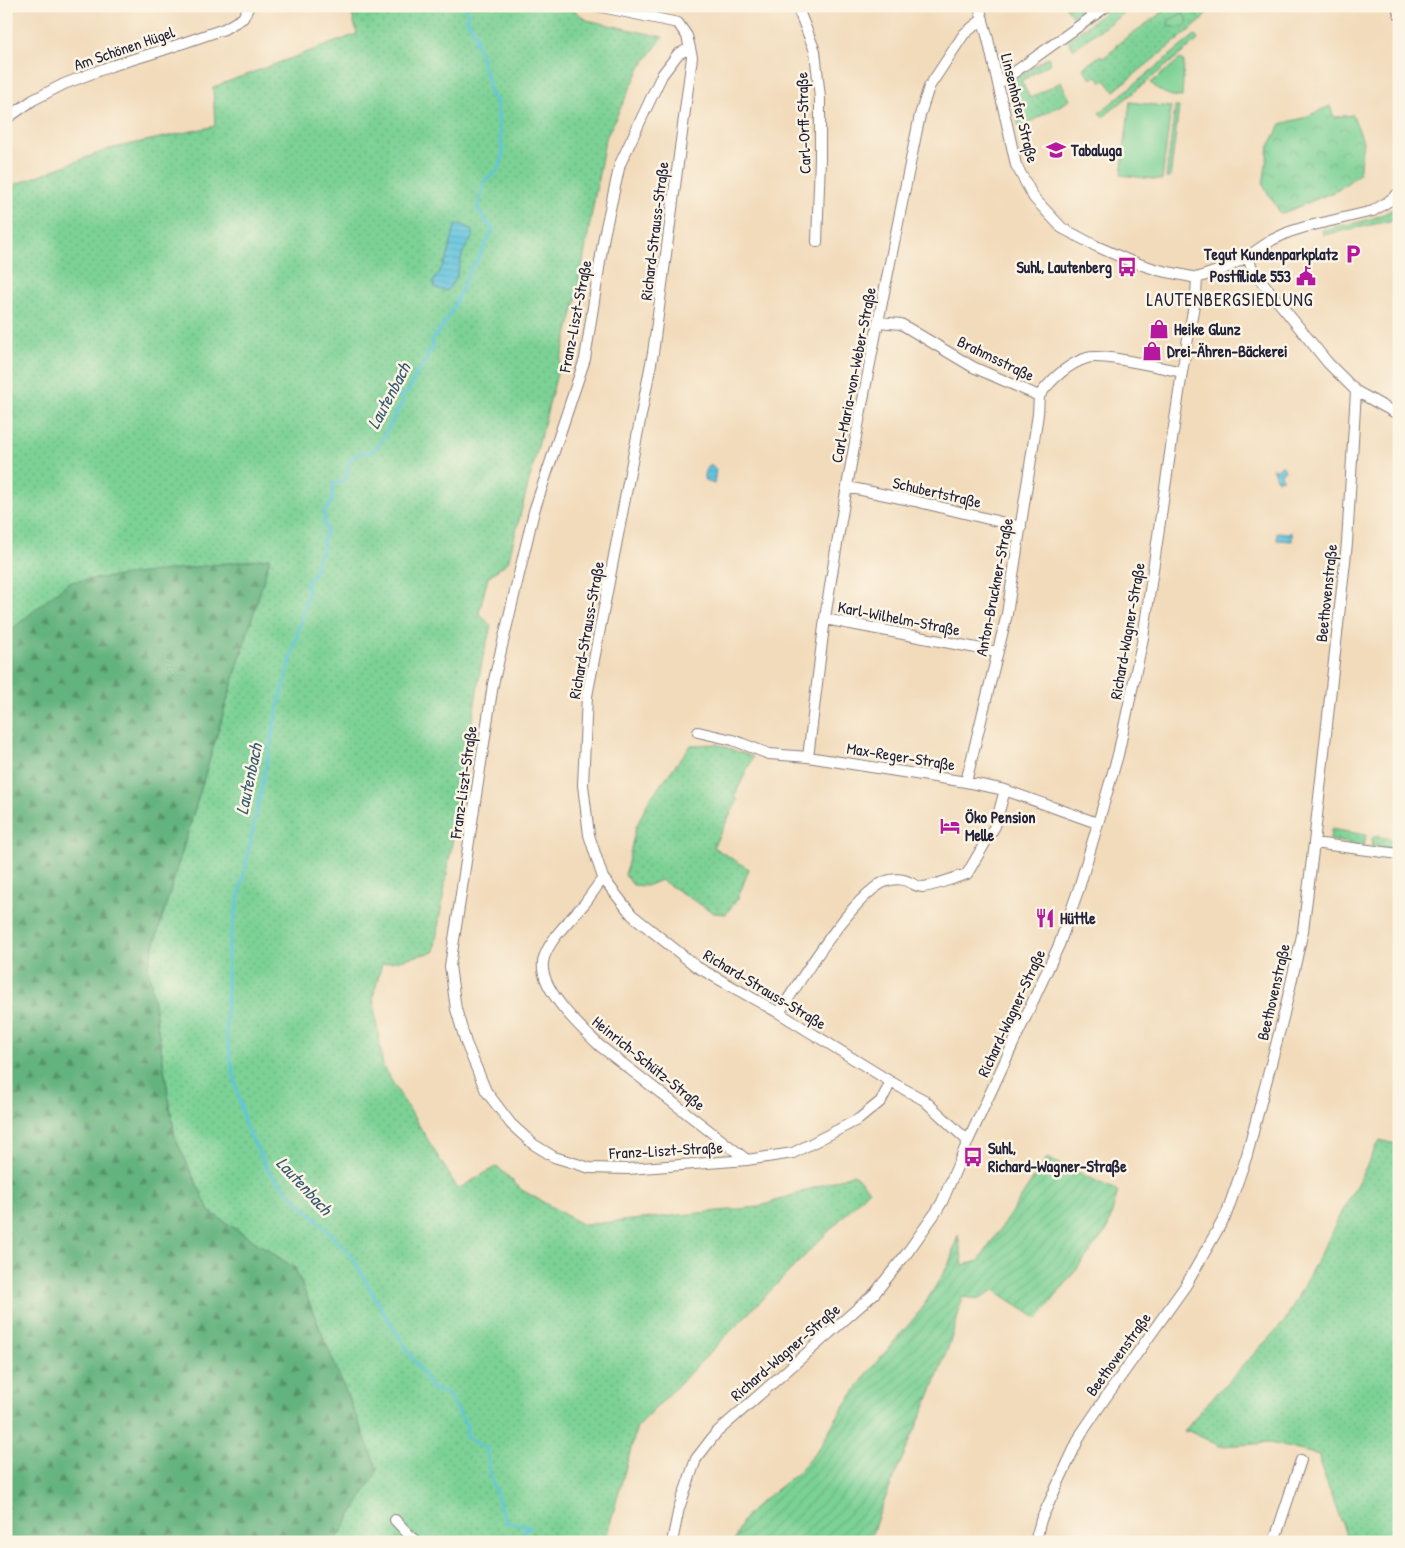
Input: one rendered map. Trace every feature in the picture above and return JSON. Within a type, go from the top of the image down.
[{"type":"street","name":"Am Schönen Hügel","points":[[6,119],[33,100],[64,84],[111,66],[224,29],[243,18],[249,6]]},
{"type":"street","name":"Richard-Strauss-Straße","points":[[597,6],[678,23],[687,36],[692,57],[653,352],[587,696],[583,785],[589,835],[603,878],[632,915],[697,967],[779,1013],[891,1082],[924,1100],[968,1141]]},
{"type":"street","name":"Carl-Orff-Straße","points":[[797,6],[815,51],[820,98],[817,242]]},
{"type":"street","name":"Linsenhofer Straße","points":[[979,6],[1016,165],[1034,198],[1062,228],[1096,246],[1130,261],[1158,270],[1197,278]]},
{"type":"street","points":[[998,84],[1107,6]]},
{"type":"street","points":[[1397,6],[1399,14]]},
{"type":"street","name":"Carl-Maria-von-Weber-Straße","points":[[808,757],[825,619],[847,487],[920,115],[929,86],[964,34],[983,19]]},
{"type":"street","name":"Franz-Liszt-Straße","points":[[690,48],[678,54],[662,75],[620,164],[604,236],[585,359],[534,510],[493,684],[450,966],[456,1009],[466,1043],[486,1091],[511,1124],[533,1144],[554,1157],[590,1168],[628,1169],[747,1160],[793,1152],[859,1119],[881,1101],[891,1082]]},
{"type":"street","points":[[1197,278],[1223,269],[1289,232],[1373,211],[1389,202],[1399,193]]},
{"type":"street","points":[[1247,257],[1254,272],[1328,363],[1356,391],[1399,415]]},
{"type":"street","name":"Richard-Wagner-Straße","points":[[672,1542],[679,1508],[696,1459],[716,1433],[875,1293],[907,1254],[936,1212],[1059,945],[1079,888],[1118,754],[1143,638],[1197,278]]},
{"type":"street","name":"Brahmsstraße","points":[[878,322],[901,324],[973,367],[1039,396],[1069,366],[1089,358],[1103,357],[1182,372]]},
{"type":"street","name":"Beethovenstraße","points":[[1034,1542],[1041,1520],[1081,1434],[1106,1396],[1186,1286],[1226,1214],[1247,1155],[1283,1018],[1303,931],[1348,543],[1356,391]]},
{"type":"street","name":"Anton-Bruckner-Straße","points":[[966,782],[1007,614],[1038,414],[1039,396]]},
{"type":"street","name":"Schubertstraße","points":[[847,487],[915,501],[1021,527]]},
{"type":"street","name":"Karl-Wilhelm-Straße","points":[[825,619],[997,652]]},
{"type":"street","name":"Max-Reger-Straße","points":[[698,732],[733,740],[768,754],[808,757],[1006,790],[1097,823]]},
{"type":"street","points":[[779,1013],[840,922],[873,890],[888,880],[902,878],[922,887],[967,874],[995,826],[1006,790]]},
{"type":"street","points":[[1314,843],[1399,854]]},
{"type":"street","name":"Heinrich-Schütz-Straße","points":[[603,878],[551,944],[543,962],[545,977],[552,993],[600,1046],[747,1160]]},
{"type":"street","points":[[1274,1542],[1301,1460]]},
{"type":"street","points":[[395,1520],[416,1542]]},
{"type":"green space","points":[[350,6],[568,6],[587,20],[663,37],[640,68],[605,140],[576,301],[508,562],[488,577],[479,613],[491,626],[482,661],[434,952],[382,964],[373,997],[383,1067],[458,1189],[497,1166],[522,1190],[583,1225],[758,1207],[854,1174],[869,1190],[637,1427],[605,1542],[335,1542],[377,1470],[295,1268],[210,1212],[175,1138],[148,965],[270,558],[6,634],[6,188],[109,149],[215,126],[213,87],[357,34]]},
{"type":"green space","points":[[1065,6],[1087,6],[1073,17]]},
{"type":"green space","points":[[1113,6],[1134,6],[1073,49],[1068,40]]},
{"type":"green space","points":[[1171,6],[1190,6],[1197,16],[1205,6],[1211,6],[1201,21],[1114,91],[1105,80],[1102,82],[1097,76],[1091,79],[1083,68],[1101,55],[1103,58],[1117,47],[1116,45]]},
{"type":"green space","points":[[1183,13],[1188,22],[1181,29],[1169,26],[1169,20]]},
{"type":"green space","points":[[1195,35],[1198,40],[1103,117],[1099,113]]},
{"type":"green space","points":[[1048,57],[1051,63],[1021,81],[1030,98],[1061,82],[1070,100],[1019,128],[1009,86],[1011,82]]},
{"type":"green space","points":[[1180,59],[1184,62],[1182,97],[1165,93],[1151,83]]},
{"type":"green space","points":[[1130,102],[1171,107],[1162,180],[1121,175]]},
{"type":"green space","points":[[1330,106],[1334,117],[1353,115],[1363,141],[1359,174],[1338,190],[1281,214],[1263,185],[1269,146],[1281,124],[1303,118]]},
{"type":"green space","points":[[1175,107],[1179,107],[1170,178],[1166,178]]},
{"type":"green space","points":[[1399,204],[1399,219],[1323,235],[1322,230],[1373,218],[1392,210]]},
{"type":"green space","points":[[270,558],[148,965],[175,1138],[210,1212],[295,1268],[378,1470],[335,1542],[6,1542],[6,634],[69,582]]},
{"type":"green space","points":[[717,744],[753,757],[734,797],[738,800],[713,847],[749,869],[738,898],[726,914],[714,913],[661,880],[646,886],[633,885],[625,875],[636,827],[649,800],[691,745]]},
{"type":"green space","points":[[1331,829],[1366,835],[1364,846],[1330,840]]},
{"type":"green space","points":[[1373,836],[1399,840],[1399,850],[1371,846]]},
{"type":"green space","points":[[1380,1140],[1399,1145],[1399,1542],[1349,1542],[1320,1465],[1319,1455],[1270,1443],[1220,1446],[1189,1431],[1184,1432],[1201,1410],[1285,1321]]},
{"type":"green space","points":[[1047,1158],[1118,1191],[1107,1230],[1038,1319],[994,1290],[979,1299],[962,1297],[956,1324],[941,1367],[869,1542],[734,1542],[742,1521],[759,1503],[795,1475],[819,1449],[835,1420],[866,1375],[921,1310],[949,1264],[958,1235],[963,1265],[979,1261]]},
{"type":"water","points":[[459,224],[470,228],[474,235],[463,252],[456,278],[447,291],[435,288],[433,283],[447,258],[455,226]]},
{"type":"water","points":[[710,465],[716,469],[714,484],[704,479]]},
{"type":"water","points":[[1282,465],[1285,470],[1281,474],[1283,479],[1278,480],[1272,469],[1277,469]]},
{"type":"water","points":[[1277,532],[1292,533],[1292,541],[1277,540]]},
{"type":"waterway","name":"Lautenbach","points":[[464,6],[468,12],[467,19],[477,38],[475,41],[492,98],[496,100],[503,156],[498,170],[485,181],[478,207],[478,210],[493,230],[475,264],[472,266],[444,324],[432,339],[433,350],[428,351],[426,362],[419,369],[409,390],[401,395],[404,403],[396,413],[380,444],[373,451],[360,453],[352,458],[348,462],[347,474],[343,482],[334,483],[332,502],[325,510],[324,524],[327,530],[322,542],[325,546],[319,555],[312,577],[305,585],[309,589],[278,708],[228,950],[226,1030],[245,1125],[269,1172],[351,1255],[384,1313],[433,1390],[446,1392],[467,1426],[466,1437],[487,1449],[490,1474],[505,1522],[529,1526],[523,1534],[521,1542]]},
{"type":"place","name":"Tabaluga","points":[[1056,150]]},
{"type":"place","name":"Tegut Kundenparkplatz","points":[[1353,254]]},
{"type":"place","name":"Suhl, Lautenberg","points":[[1127,267]]},
{"type":"place","name":"Postfiliale 553","points":[[1306,276]]},
{"type":"place","name":"Heike Glunz","points":[[1159,329]]},
{"type":"place","name":"Drei-Ähren-Bäckerei","points":[[1152,351]]},
{"type":"place","name":"Öko Pension Melle","points":[[950,826]]},
{"type":"place","name":"Hüttle","points":[[1045,918]]},
{"type":"place","name":"Suhl, Richard-Wagner-Straße","points":[[973,1157]]},
{"type":"district","name":"LAUTENBERGSIEDLUNG","points":[[1230,300]]}]
